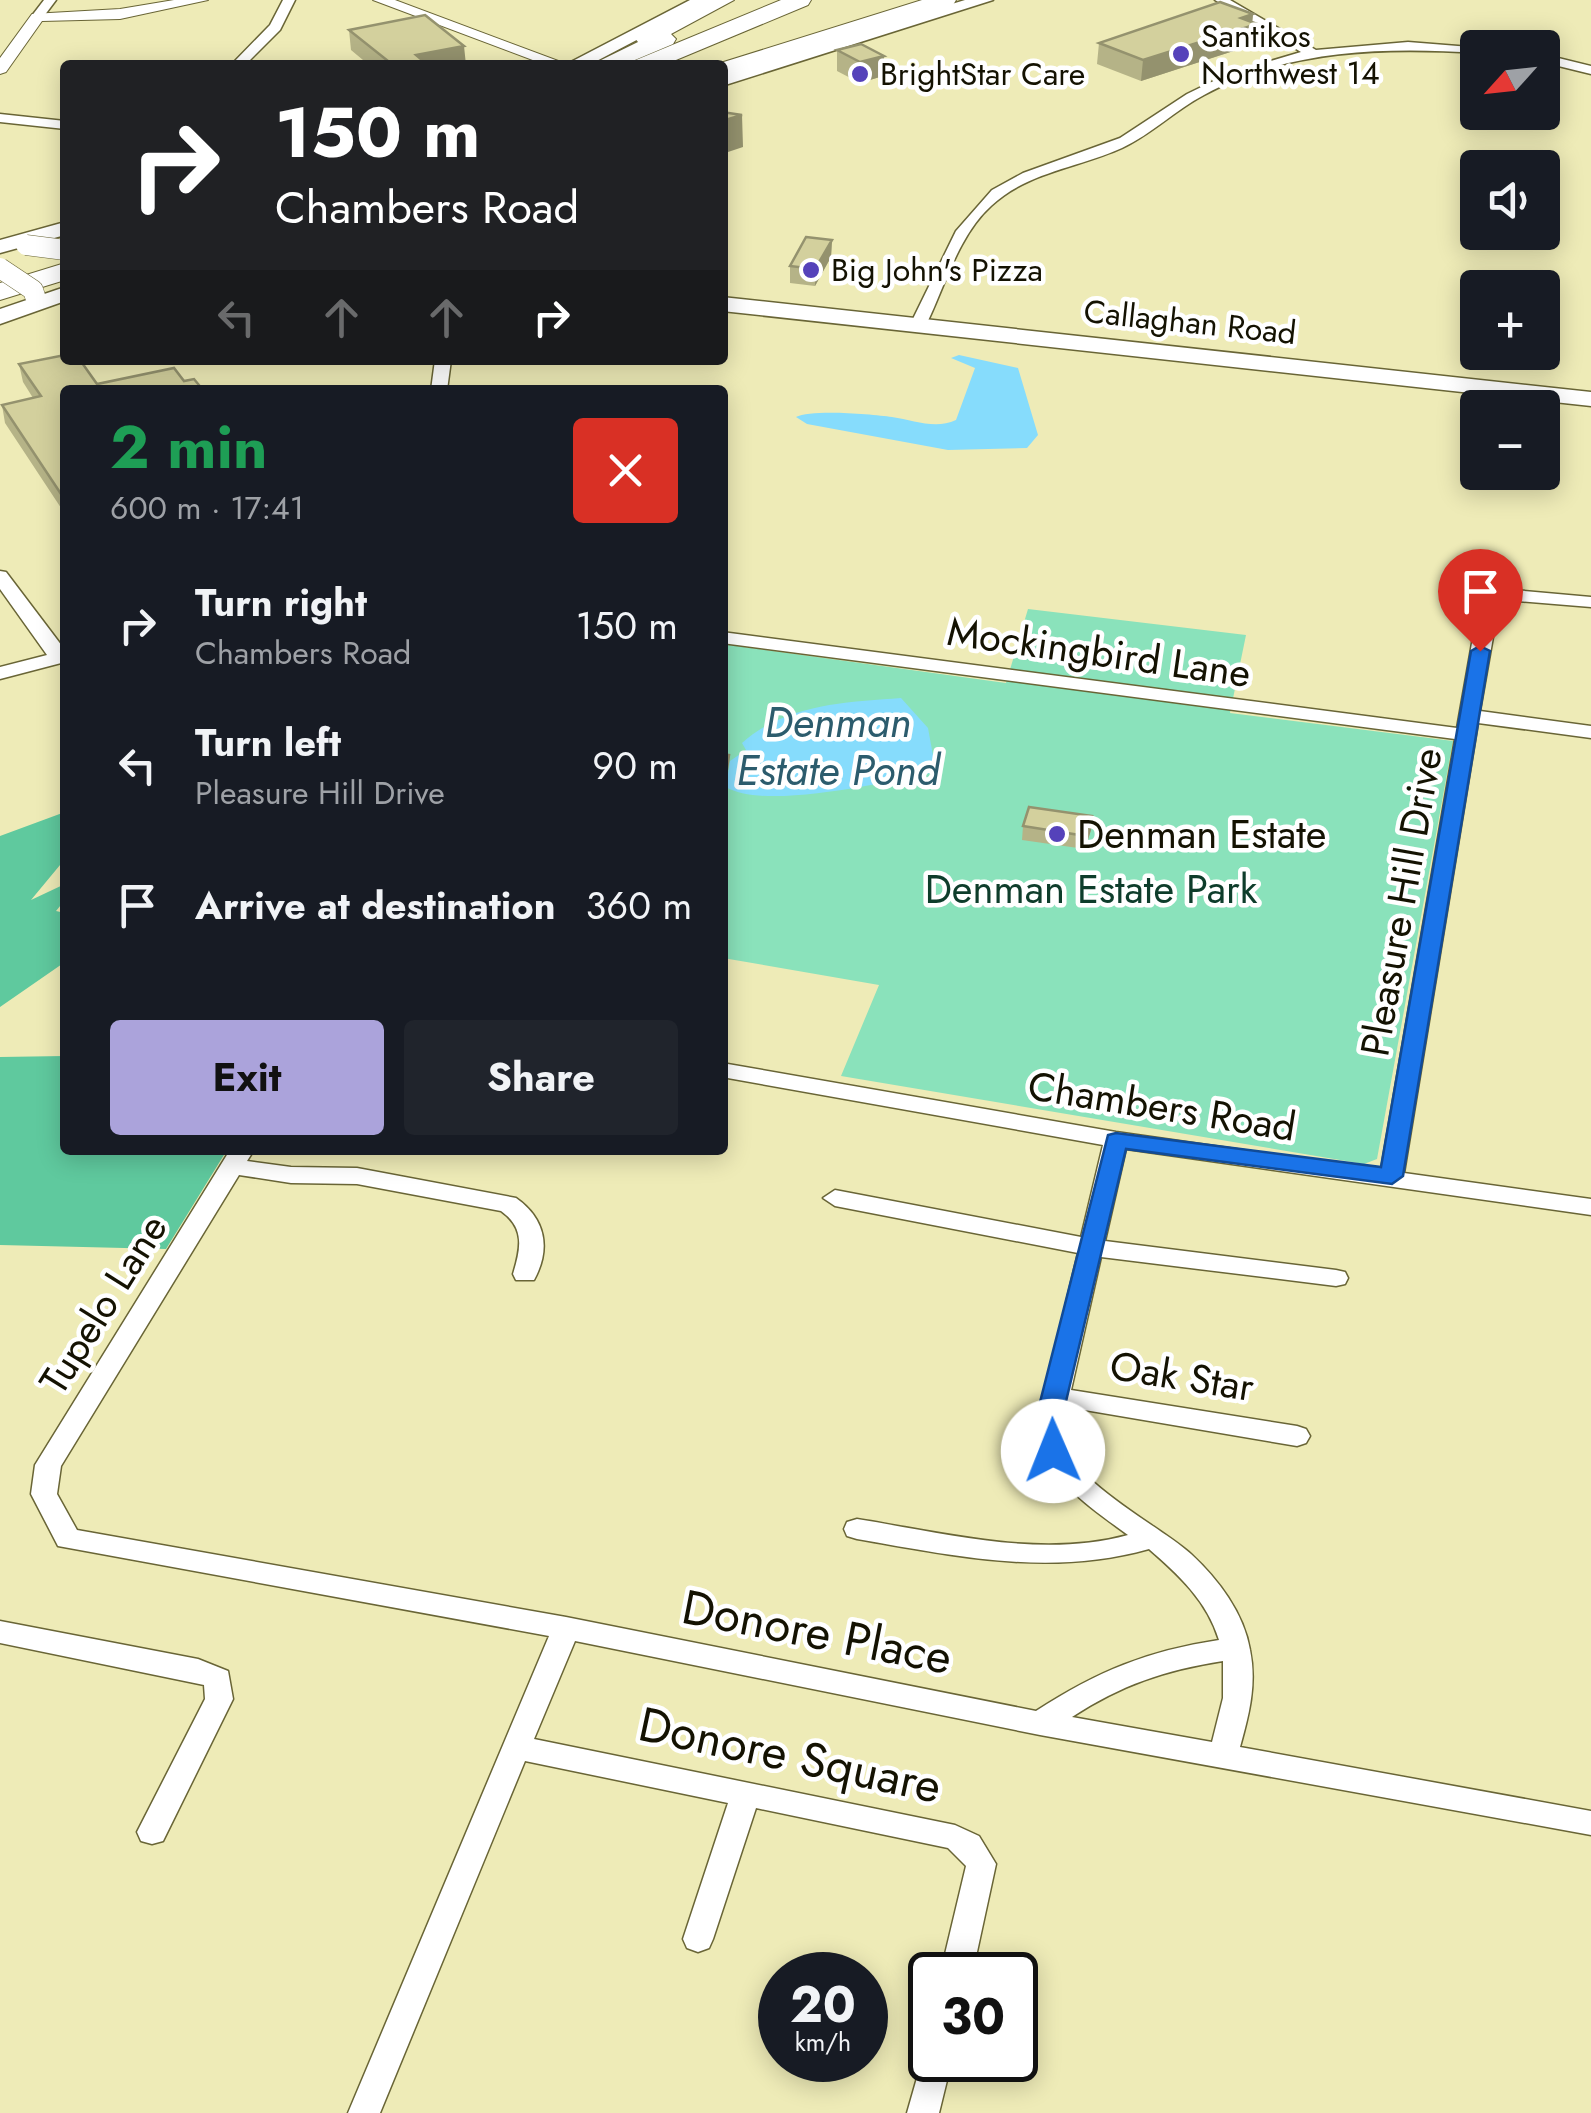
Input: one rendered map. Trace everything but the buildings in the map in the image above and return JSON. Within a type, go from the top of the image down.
[{"type":"highway","points":[[582,60],[649,36],[722,0]]},
{"type":"highway","points":[[614,60],[751,0]]},
{"type":"highway","points":[[656,60],[800,0]]},
{"type":"highway","points":[[723,60],[944,0]]},
{"type":"highway","points":[[720,60],[837,4]]},
{"type":"highway","points":[[0,292],[60,273]]},
{"type":"main road","points":[[579,60],[704,0]]},
{"type":"main road","points":[[728,78],[978,1]]},
{"type":"main road","points":[[30,245],[30,302]]},
{"type":"main road","points":[[0,317],[30,302],[60,295]]},
{"type":"main road","name":"Callaghan Road","points":[[728,305],[1591,399]]},
{"type":"street","points":[[0,69],[50,0]]},
{"type":"street","points":[[38,17],[120,14],[200,0]]},
{"type":"street","points":[[243,60],[275,27],[289,0]]},
{"type":"street","points":[[381,0],[559,60]]},
{"type":"street","points":[[1221,0],[1315,56]]},
{"type":"street","points":[[918,325],[974,215],[1001,190],[1024,178],[1115,147],[1216,84],[1315,56],[1402,46],[1460,48]]},
{"type":"street","points":[[1560,62],[1591,70]]},
{"type":"street","points":[[0,118],[60,124]]},
{"type":"street","points":[[0,576],[60,654]]},
{"type":"street","name":"Pleasure Hill Drive","points":[[1392,1176],[1486,608],[1490,600],[1508,594],[1591,602]]},
{"type":"street","name":"Mockingbird Lane","points":[[728,638],[1469,726],[1591,732]]},
{"type":"street","points":[[0,674],[60,658]]},
{"type":"street","name":"Chambers Road","points":[[728,1071],[1116,1140],[1591,1207]]},
{"type":"street","points":[[1116,1140],[1048,1430],[1057,1460],[1092,1496],[1180,1556],[1214,1596],[1232,1628],[1239,1680],[1224,1754]]},
{"type":"street","points":[[237,1158],[291,1175],[357,1176],[508,1204],[527,1218],[535,1237],[525,1274]]},
{"type":"street","name":"Tupelo Lane","points":[[48,1501],[43,1478],[48,1465],[237,1158]]},
{"type":"street","points":[[835,1198],[1090,1247],[1336,1278]]},
{"type":"street","name":"Oak Star","points":[[1054,1396],[1297,1436]]},
{"type":"street","name":"Donore Place","points":[[48,1501],[68,1539],[566,1628],[1040,1723],[1591,1823]]},
{"type":"street","points":[[857,1529],[1061,1558],[1120,1550],[1153,1538]]},
{"type":"street","points":[[364,2113],[566,1628]]},
{"type":"street","points":[[0,1632],[198,1670],[218,1679],[219,1699],[152,1832]]},
{"type":"street","points":[[1040,1723],[1093,1689],[1166,1660],[1237,1648]]},
{"type":"street","name":"Donore Square","points":[[515,1747],[939,1833],[968,1845],[982,1864],[961,1952]]},
{"type":"street","points":[[698,1939],[746,1793]]},
{"type":"street","points":[[923,2113],[931,2082]]},
{"type":"green space","name":"Denman Estate Park","points":[[1028,609],[1246,635],[1230,713],[1453,741],[1377,1159],[1364,1164],[841,1076],[879,985],[728,959],[728,645],[1006,683]]},
{"type":"green space","points":[[60,814],[60,865],[31,900],[60,886],[60,906],[56,911],[60,912],[60,965],[0,1007],[0,836]]},
{"type":"green space","points":[[60,1056],[60,1155],[224,1155],[166,1249],[0,1245],[0,1057]]},
{"type":"water","points":[[959,355],[1018,368],[1038,435],[1027,448],[948,450],[807,424],[796,417],[842,413],[932,424],[956,420],[975,368],[951,358]]},
{"type":"water","name":"Denman Estate Pond","points":[[901,698],[928,728],[936,772],[797,795],[744,794],[728,788],[730,761],[746,750],[742,743],[759,730],[817,707]]},
{"type":"place","name":"Santikos Northwest 14","points":[[1181,54]]},
{"type":"place","name":"BrightStar Care","points":[[860,74]]},
{"type":"place","name":"Big John's Pizza","points":[[811,270]]},
{"type":"place","name":"Denman Estate","points":[[1057,834]]},
{"type":"route","points":[[1053,1451],[1048,1430],[1050,1414],[1116,1140],[1392,1176],[1480,651]]}]
